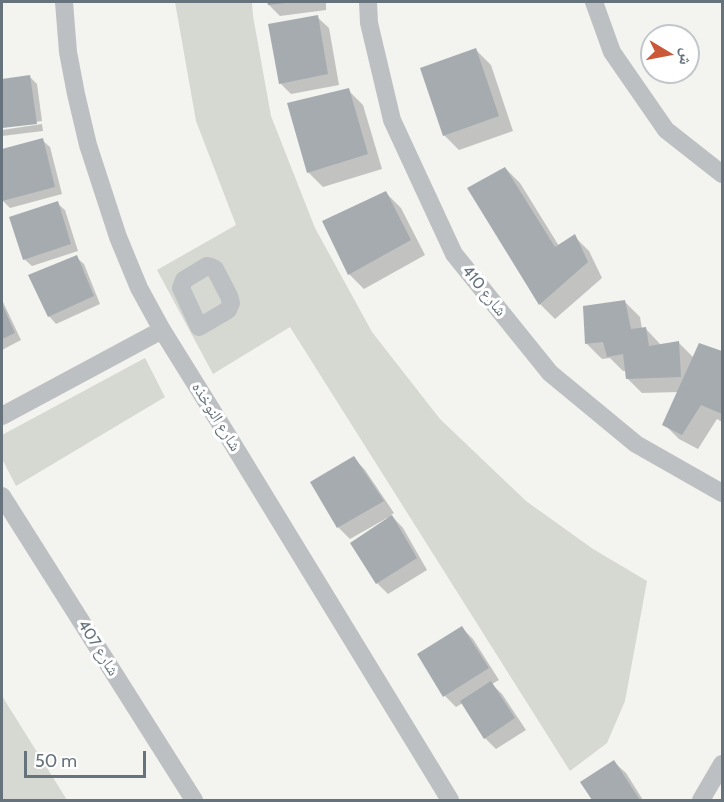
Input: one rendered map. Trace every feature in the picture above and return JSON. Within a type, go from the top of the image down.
[{"type":"street","name":"شارع النوخذه","points":[[64,2],[68,52],[88,145],[118,237],[133,274],[166,337],[450,801]]},
{"type":"street","name":"شارع 410","points":[[368,2],[369,22],[392,120],[454,254],[550,373],[636,444],[723,493]]},
{"type":"street","points":[[594,2],[612,52],[666,130],[723,174]]},
{"type":"street","points":[[2,417],[166,337],[199,327]]},
{"type":"street","name":"شارع 407","points":[[2,496],[194,801]]},
{"type":"street","points":[[700,801],[723,764]]},
{"type":"shaded area","points":[[175,2],[252,2],[271,116],[315,228],[372,332],[440,419],[526,501],[593,549],[647,581],[625,701],[607,743],[570,771],[290,327],[213,374],[157,270],[236,225],[196,121]]},
{"type":"shaded area","points":[[145,358],[165,397],[16,486],[2,459],[2,435]]},
{"type":"shaded area","points":[[2,696],[67,800],[2,800]]},
{"type":"building","points":[[267,2],[287,2],[287,3],[268,5]]},
{"type":"building","points":[[318,15],[328,74],[279,84],[268,24]]},
{"type":"building","points":[[476,48],[499,116],[443,136],[420,68]]},
{"type":"building","points":[[30,75],[37,124],[2,128],[2,79]]},
{"type":"building","points":[[349,88],[368,154],[307,173],[287,103]]},
{"type":"building","points":[[43,138],[55,187],[2,201],[2,149]]},
{"type":"building","points":[[505,167],[555,247],[575,234],[588,262],[539,305],[467,188]]},
{"type":"building","points":[[386,191],[411,240],[348,275],[322,221]]},
{"type":"building","points":[[58,201],[71,244],[23,260],[9,217]]},
{"type":"building","points":[[77,255],[94,296],[48,317],[28,275]]},
{"type":"building","points":[[625,300],[631,329],[646,327],[649,346],[679,341],[681,377],[626,379],[623,354],[607,357],[603,342],[585,344],[583,306]]},
{"type":"building","points":[[2,304],[15,333],[2,339]]},
{"type":"building","points":[[699,343],[722,351],[722,414],[701,405],[682,435],[662,425]]},
{"type":"building","points":[[354,456],[384,501],[337,528],[310,482]]},
{"type":"building","points":[[392,515],[417,558],[376,584],[350,543]]},
{"type":"building","points":[[462,626],[489,668],[443,697],[417,654]]},
{"type":"building","points":[[491,681],[515,718],[484,739],[460,701]]},
{"type":"building","points":[[614,760],[640,800],[592,800],[580,782]]}]
